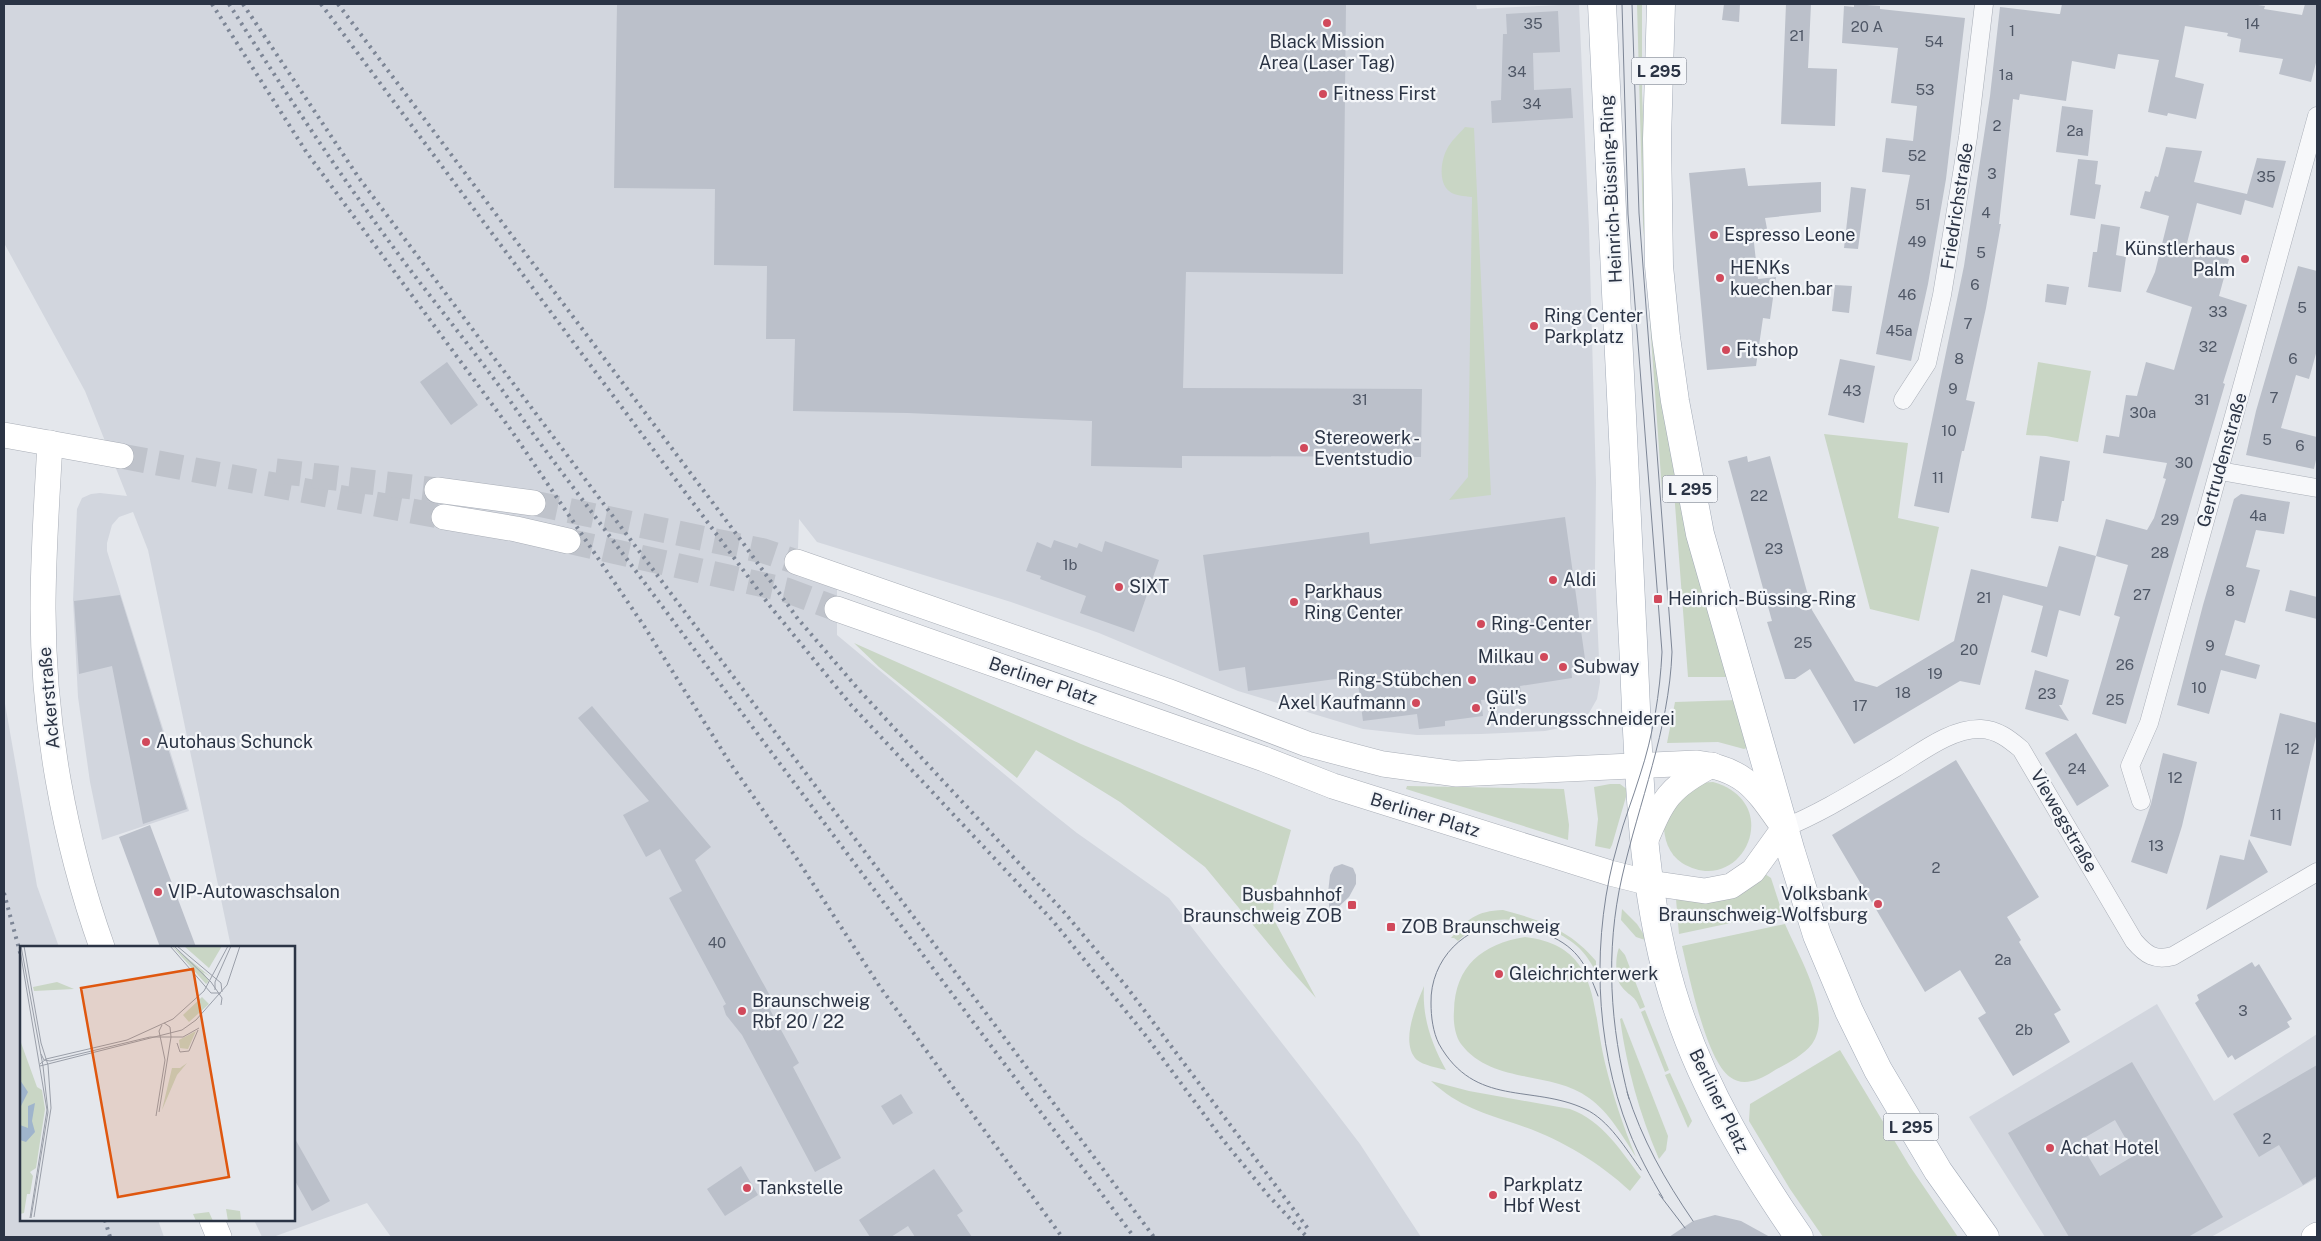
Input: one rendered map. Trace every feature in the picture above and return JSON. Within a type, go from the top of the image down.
[{"type":"main road","name":"Heinrich-Büssing-Ring","points":[[1602,4],[1625,519],[1645,842],[1650,883]]},
{"type":"main road","name":"L 295","points":[[1660,4],[1657,209],[1666,337],[1673,392],[1700,534],[1784,828],[1817,935],[1849,1011],[1874,1062],[1938,1171],[1985,1237]]},
{"type":"main road","points":[[4,435],[120,454]]},
{"type":"main road","name":"Ackerstraße","points":[[50,443],[43,610],[53,748],[70,836],[102,946]]},
{"type":"main road","points":[[437,490],[533,503]]},
{"type":"main road","points":[[444,517],[516,529],[568,541]]},
{"type":"main road","name":"Berliner Platz","points":[[797,562],[1167,691],[1307,744],[1383,764],[1457,774],[1696,763],[1712,765]]},
{"type":"main road","name":"Berliner Platz","points":[[836,609],[1264,759],[1333,786],[1610,873],[1650,883],[1661,944],[1677,1007],[1703,1072],[1745,1155],[1799,1237]]},
{"type":"main road","points":[[1645,842],[1665,799],[1674,788],[1690,776],[1712,765],[1727,769],[1741,776],[1761,796],[1784,828],[1753,871],[1731,886],[1705,891],[1650,883]]},
{"type":"main road","points":[[212,1221],[219,1237]]},
{"type":"street","name":"Friedrichstraße","points":[[1902,400],[1927,363],[1942,295],[1968,137],[1984,4]]},
{"type":"street","name":"Gertrudenstraße","points":[[2141,801],[2130,766],[2146,731],[2220,471],[2317,116]]},
{"type":"street","points":[[2220,471],[2317,488]]},
{"type":"street","name":"Viewegstraße","points":[[1784,828],[1810,818],[1942,740],[1969,730],[1981,729],[1996,732],[2021,750],[2134,942],[2143,952],[2153,957],[2164,958],[2174,956],[2317,872]]},
{"type":"shaded area","points":[[4,4],[1476,4],[1477,9],[1579,4],[1589,229],[1596,482],[1595,568],[1600,682],[1597,699],[1589,713],[1574,725],[1545,731],[1481,734],[1417,735],[1363,729],[1238,691],[1099,633],[1011,602],[817,542],[799,519],[797,576],[837,589],[837,635],[1077,833],[1169,898],[1360,1144],[1421,1237],[391,1237],[367,1203],[273,1237],[262,1237],[254,1221],[295,1221],[295,946],[231,946],[148,550],[133,512],[119,517],[112,525],[107,543],[107,551],[189,811],[102,840],[90,782],[78,697],[73,601],[77,509],[82,498],[91,494],[127,496],[85,391],[4,243]]},
{"type":"shaded area","points":[[4,698],[37,886],[59,946],[20,946],[20,1221],[158,1221],[164,1237],[4,1237]]},
{"type":"shaded area","points":[[2157,1004],[2214,1101],[2317,1034],[2317,1178],[2211,1237],[2045,1237],[1969,1117]]},
{"type":"green space","points":[[1637,4],[1642,4],[1642,93],[1648,228],[1732,677],[1688,677],[1674,491],[1662,491],[1643,224]]},
{"type":"green space","points":[[1465,127],[1474,128],[1491,495],[1449,500],[1468,477],[1472,197],[1451,193],[1443,182],[1442,171],[1443,159],[1447,149]]},
{"type":"green space","points":[[2038,362],[2091,371],[2078,442],[2046,436],[2026,435]]},
{"type":"green space","points":[[1824,434],[1908,443],[1898,518],[1939,527],[1919,621],[1870,609]]},
{"type":"green space","points":[[854,643],[1081,744],[1291,830],[1274,891],[1273,918],[1316,998],[1205,867],[1120,802],[1036,750],[1017,778],[879,667]]},
{"type":"green space","points":[[1738,700],[1749,747],[1744,749],[1718,742],[1667,743],[1675,702]]},
{"type":"green space","points":[[1713,782],[1735,793],[1748,809],[1751,826],[1747,844],[1737,859],[1722,868],[1703,871],[1682,863],[1669,849],[1664,832],[1664,819],[1698,783]]},
{"type":"green space","points":[[1620,784],[1628,790],[1610,849],[1595,846],[1598,819],[1594,787]]},
{"type":"green space","points":[[1407,786],[1564,789],[1569,825],[1568,840],[1406,789]]},
{"type":"green space","points":[[1765,874],[1771,878],[1782,912],[1679,934],[1676,899]]},
{"type":"green space","points":[[1622,909],[1637,924],[1648,941],[1636,937],[1621,920]]},
{"type":"green space","points":[[1503,910],[1542,922],[1576,941],[1596,961],[1596,972],[1585,955],[1573,943],[1537,925],[1511,920],[1498,920],[1479,926],[1458,941],[1451,938],[1473,917],[1486,912]]},
{"type":"green space","points":[[1785,924],[1812,984],[1817,1001],[1818,1031],[1808,1049],[1788,1063],[1762,1078],[1740,1082],[1730,1077],[1721,1068],[1713,1053],[1694,996],[1682,946]]},
{"type":"green space","points":[[1525,937],[1549,943],[1567,952],[1580,966],[1588,982],[1593,1000],[1611,1087],[1636,1157],[1621,1133],[1603,1110],[1589,1098],[1574,1089],[1505,1072],[1489,1066],[1474,1057],[1459,1041],[1455,1028],[1454,1011],[1459,981],[1474,960],[1484,952],[1496,945]]},
{"type":"green space","points":[[1619,948],[1625,955],[1645,1007],[1640,1009],[1634,998],[1622,987],[1618,979],[1616,962]]},
{"type":"green space","points":[[1424,986],[1426,1019],[1436,1050],[1446,1070],[1420,1062],[1412,1053],[1409,1034],[1417,1003]]},
{"type":"green space","points":[[1645,1010],[1669,1070],[1665,1072],[1641,1012]]},
{"type":"green space","points":[[1622,1018],[1668,1136],[1666,1150],[1659,1159],[1645,1125],[1630,1073],[1620,1019]]},
{"type":"green space","points":[[1840,1050],[1909,1165],[1958,1237],[1823,1237],[1790,1189],[1749,1121],[1750,1104]]},
{"type":"green space","points":[[1670,1073],[1692,1121],[1688,1128],[1665,1075]]},
{"type":"green space","points":[[1431,1081],[1469,1091],[1570,1109],[1582,1114],[1610,1137],[1641,1177],[1630,1191],[1605,1170],[1564,1144],[1534,1130],[1472,1108],[1441,1090]]},
{"type":"building","points":[[617,4],[1346,4],[1343,274],[1186,272],[1183,388],[1422,389],[1421,457],[1182,456],[1182,468],[1091,466],[1092,421],[908,413],[793,411],[795,339],[766,339],[767,266],[714,265],[715,189],[614,188]]},
{"type":"building","points":[[1724,4],[1740,4],[1739,22],[1722,20]]},
{"type":"building","points":[[1786,4],[1811,4],[1808,68],[1837,69],[1835,126],[1781,124]]},
{"type":"building","points":[[1854,4],[1880,6],[1880,9],[1965,18],[1946,179],[1928,284],[1911,361],[1876,354],[1910,175],[1882,172],[1886,138],[1913,141],[1917,106],[1891,103],[1898,48],[1842,43],[1844,6],[1854,7]]},
{"type":"building","points":[[2062,4],[2251,4],[2265,6],[2264,9],[2302,15],[2305,4],[2317,4],[2317,59],[2311,82],[2279,74],[2283,59],[2239,52],[2241,39],[2227,36],[2228,33],[2185,26],[2175,77],[2204,84],[2196,119],[2168,113],[2167,116],[2148,112],[2159,60],[2118,54],[2115,69],[2072,61],[2066,101],[2020,94],[2019,100],[2013,99],[1999,224],[2001,224],[1986,308],[1966,400],[1975,402],[1949,513],[1914,506],[1964,266],[1990,96],[2000,7],[2060,14]]},
{"type":"building","points":[[1558,11],[1560,52],[1533,53],[1534,90],[1571,88],[1573,118],[1492,123],[1491,101],[1501,100],[1503,34],[1507,34],[1506,14]]},
{"type":"building","points":[[2062,106],[2093,110],[2088,156],[2056,152]]},
{"type":"building","points":[[2166,147],[2202,151],[2194,182],[2247,194],[2257,158],[2286,161],[2273,208],[2245,200],[2241,215],[2197,203],[2186,247],[2229,259],[2219,296],[2247,305],[2126,724],[2092,714],[2120,617],[2114,615],[2128,565],[2096,556],[2106,519],[2147,530],[2154,518],[2166,479],[2163,478],[2167,463],[2103,453],[2106,435],[2119,437],[2126,395],[2137,396],[2146,362],[2174,370],[2192,307],[2146,292],[2155,272],[2169,216],[2140,208],[2145,191],[2150,192],[2155,176],[2158,177]]},
{"type":"building","points":[[2078,159],[2098,161],[2095,184],[2101,185],[2095,219],[2070,215]]},
{"type":"building","points":[[1745,168],[1748,186],[1821,182],[1821,212],[1765,218],[1768,234],[1753,234],[1758,279],[1776,277],[1770,319],[1763,318],[1756,366],[1707,370],[1689,173]]},
{"type":"building","points":[[1851,187],[1866,189],[1858,249],[1844,248]]},
{"type":"building","points":[[2101,224],[2120,227],[2116,255],[2126,257],[2121,292],[2088,287],[2093,252],[2097,252]]},
{"type":"building","points":[[2298,266],[2317,271],[2317,350],[2309,379],[2296,375],[2281,428],[2317,437],[2317,455],[2314,469],[2246,455],[2256,411]]},
{"type":"building","points":[[2047,284],[2069,287],[2066,305],[2045,302]]},
{"type":"building","points":[[1835,285],[1852,286],[1849,313],[1832,311]]},
{"type":"building","points":[[1840,359],[1875,366],[1864,423],[1828,415]]},
{"type":"building","points":[[447,362],[478,405],[451,425],[420,382]]},
{"type":"building","points":[[1747,456],[1748,462],[1770,456],[1812,610],[1855,681],[1877,687],[1954,641],[1971,569],[2047,587],[2059,546],[2096,556],[2080,616],[2059,610],[2047,657],[2031,652],[2043,606],[2003,595],[1980,685],[1960,681],[1854,744],[1810,669],[1795,679],[1785,679],[1767,622],[1772,621],[1728,461]]},
{"type":"building","points":[[2040,456],[2070,461],[2064,501],[2062,501],[2058,522],[2031,518]]},
{"type":"building","points":[[2241,494],[2290,502],[2284,534],[2256,530],[2246,567],[2260,570],[2245,623],[2235,620],[2225,655],[2260,665],[2256,679],[2221,670],[2209,714],[2177,705],[2203,605],[2234,499]]},
{"type":"building","name":"Ring-Center","points":[[1565,517],[1586,666],[1571,668],[1572,678],[1520,686],[1521,695],[1481,700],[1483,716],[1445,721],[1445,726],[1419,729],[1417,714],[1363,721],[1357,676],[1248,691],[1245,667],[1219,671],[1203,555],[1369,532],[1370,544]]},
{"type":"building","name":"SIXT","points":[[1054,540],[1077,548],[1079,543],[1102,552],[1105,541],[1159,560],[1134,632],[1080,613],[1086,596],[1040,579],[1041,576],[1026,571],[1037,542],[1051,548]]},
{"type":"building","points":[[2290,590],[2317,597],[2317,619],[2285,611]]},
{"type":"building","name":"Autohaus Schunck","points":[[120,595],[187,809],[143,824],[112,666],[79,674],[74,601]]},
{"type":"building","points":[[2035,670],[2069,680],[2062,705],[2059,705],[2069,721],[2025,709]]},
{"type":"building","points":[[592,706],[711,847],[695,860],[774,1003],[768,1006],[799,1063],[793,1067],[841,1158],[815,1172],[742,1035],[726,1015],[723,1006],[726,1004],[669,898],[682,891],[660,849],[646,857],[623,815],[649,801],[578,718]]},
{"type":"building","points":[[2280,713],[2317,723],[2317,732],[2291,846],[2250,836]]},
{"type":"building","points":[[2076,733],[2109,786],[2077,806],[2045,753]]},
{"type":"building","points":[[2163,753],[2197,762],[2182,826],[2167,874],[2131,862],[2151,804]]},
{"type":"building","points":[[1956,760],[2039,897],[2007,917],[2021,940],[2019,942],[2061,1010],[2054,1014],[2070,1042],[2013,1076],[1978,1018],[1986,1013],[1960,970],[1925,992],[1832,835]]},
{"type":"building","name":"VIP-Autowaschsalon","points":[[150,825],[196,946],[160,946],[119,837]]},
{"type":"building","points":[[2249,839],[2268,872],[2206,910],[2220,855],[2244,860]]},
{"type":"building","points":[[1342,864],[1353,868],[1356,875],[1356,884],[1349,897],[1330,915],[1328,893],[1330,875],[1334,867]]},
{"type":"building","points":[[2252,962],[2255,967],[2259,964],[2292,1019],[2287,1022],[2290,1027],[2235,1060],[2232,1055],[2228,1058],[2195,1003],[2199,1000],[2197,995]]},
{"type":"building","name":"Achat Hotel","points":[[2132,1062],[2223,1217],[2188,1237],[2069,1237],[2008,1133]],"holes":[[[2115,1120],[2135,1155],[2100,1176],[2079,1141]]]},
{"type":"building","points":[[2317,1065],[2317,1176],[2303,1185],[2279,1145],[2259,1157],[2233,1114]]},
{"type":"building","points":[[901,1094],[913,1113],[893,1125],[881,1106]]},
{"type":"building","points":[[295,1139],[330,1201],[312,1211],[295,1181]]},
{"type":"building","points":[[741,1166],[758,1195],[725,1216],[707,1189]]},
{"type":"building","points":[[934,1169],[963,1211],[957,1215],[972,1237],[915,1237],[908,1226],[891,1237],[870,1237],[859,1220]]},
{"type":"building","points":[[1715,1215],[1741,1221],[1770,1237],[1669,1237],[1693,1221]]},
{"type":"tunnel","points":[[121,456],[444,517]]},
{"type":"tunnel","points":[[276,471],[437,490]]},
{"type":"tunnel","points":[[533,503],[764,551],[797,562]]},
{"type":"tunnel","points":[[568,541],[786,590],[837,609]]},
{"type":"tram line","points":[[1622,4],[1628,214],[1662,652],[1658,699],[1649,745],[1620,834],[1609,878],[1603,914],[1600,988],[1603,1025],[1617,1097],[1636,1148],[1663,1198]]},
{"type":"tram line","points":[[1629,1099],[1614,1017],[1612,989],[1613,933],[1622,877],[1665,710],[1672,652],[1639,213],[1632,4]]},
{"type":"tram line","points":[[1545,934],[1519,925],[1493,925],[1465,937],[1453,947],[1437,972],[1432,987],[1431,1014],[1439,1044],[1453,1064],[1470,1078],[1487,1086],[1565,1102],[1594,1114],[1616,1136],[1641,1170]]},
{"type":"tram line","points":[[1548,935],[1559,940],[1575,952],[1586,967],[1598,996]]},
{"type":"tram line","points":[[1627,1092],[1640,1127],[1655,1159],[1693,1221]]},
{"type":"tram line","points":[[1659,1194],[1685,1228]]},
{"type":"railway","points":[[212,4],[307,153],[511,430],[644,626],[730,763],[795,856],[880,987],[1062,1237]]},
{"type":"railway","points":[[229,4],[312,131],[399,255],[483,364],[531,431],[1134,1237]]},
{"type":"railway","points":[[243,4],[359,178],[1154,1237]]},
{"type":"railway","points":[[321,4],[770,606],[851,705],[1053,921],[1146,1036],[1223,1140],[1268,1195],[1307,1237]]},
{"type":"railway","points":[[338,4],[798,619],[859,690],[1064,912],[1126,986],[1309,1230]]},
{"type":"railway","points":[[4,893],[20,952]]},
{"type":"railway","points":[[105,1221],[110,1237]]},
{"type":"place","name":"Black Mission Area (Laser Tag)","points":[[1327,23]]},
{"type":"place","name":"Fitness First","points":[[1323,94]]},
{"type":"place","name":"Espresso Leone","points":[[1714,235]]},
{"type":"place","name":"Künstlerhaus Palm","points":[[2245,259]]},
{"type":"place","name":"HENKs kuechen.bar","points":[[1720,278]]},
{"type":"place","name":"Ring Center Parkplatz","points":[[1534,326]]},
{"type":"place","name":"Fitshop","points":[[1726,350]]},
{"type":"place","name":"Stereowerk - Eventstudio","points":[[1304,448]]},
{"type":"place","name":"Aldi","points":[[1553,580]]},
{"type":"place","name":"SIXT","points":[[1119,587]]},
{"type":"place","name":"Heinrich-Büssing-Ring","points":[[1658,599]]},
{"type":"place","name":"Parkhaus Ring Center","points":[[1294,602]]},
{"type":"place","name":"Ring-Center","points":[[1481,624]]},
{"type":"place","name":"Milkau","points":[[1544,657]]},
{"type":"place","name":"Subway","points":[[1563,667]]},
{"type":"place","name":"Ring-Stübchen","points":[[1472,680]]},
{"type":"place","name":"Axel Kaufmann","points":[[1416,703]]},
{"type":"place","name":"Gül's Änderungsschneiderei","points":[[1476,708]]},
{"type":"place","name":"Autohaus Schunck","points":[[146,742]]},
{"type":"place","name":"VIP-Autowaschsalon","points":[[158,892]]},
{"type":"place","name":"Volksbank Braunschweig-Wolfsburg","points":[[1878,904]]},
{"type":"place","name":"Busbahnhof Braunschweig ZOB","points":[[1352,905]]},
{"type":"place","name":"ZOB Braunschweig","points":[[1391,927]]},
{"type":"place","name":"Gleichrichterwerk","points":[[1499,974]]},
{"type":"place","name":"Braunschweig Rbf 20 / 22","points":[[742,1011]]},
{"type":"place","name":"Achat Hotel","points":[[2050,1148]]},
{"type":"place","name":"Tankstelle","points":[[747,1188]]},
{"type":"place","name":"Parkplatz Hbf West","points":[[1493,1195]]}]
